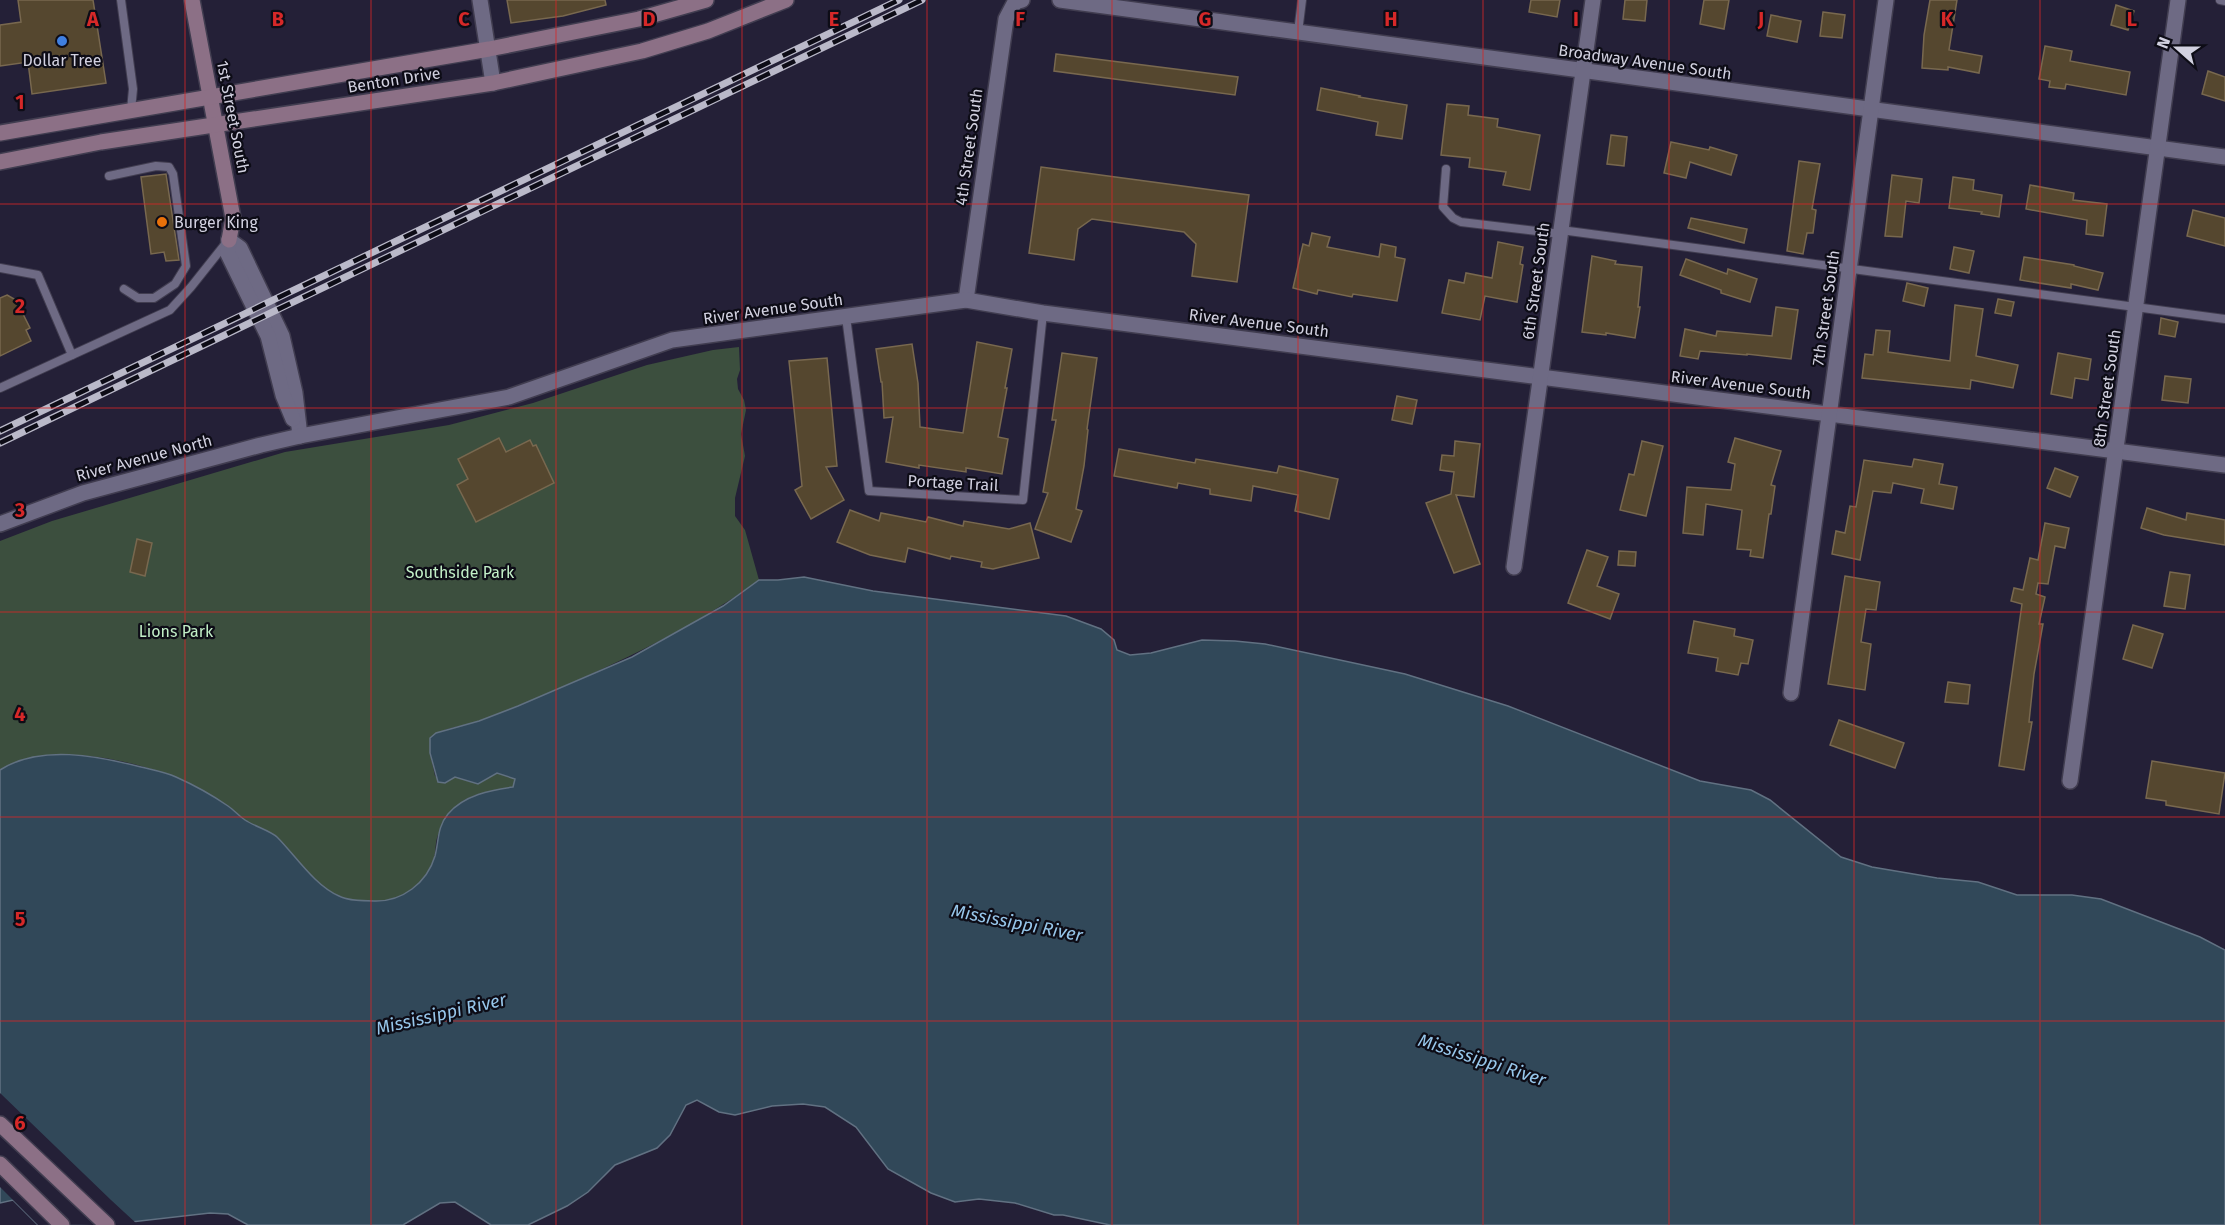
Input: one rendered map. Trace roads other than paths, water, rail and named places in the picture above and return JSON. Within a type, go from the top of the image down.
[{"type":"main road","name":"1st Street South","points":[[192,0],[234,218],[229,240]]},
{"type":"main road","name":"Benton Drive","points":[[0,133],[489,49],[639,19],[706,0]]},
{"type":"main road","name":"Benton Drive","points":[[0,162],[101,142],[493,83],[642,51],[708,31],[780,1]]},
{"type":"main road","points":[[0,1124],[107,1225]]},
{"type":"main road","points":[[0,1164],[62,1225]]},
{"type":"street","points":[[480,0],[493,83]]},
{"type":"street","name":"Broadway Avenue South","points":[[1060,0],[2225,157]]},
{"type":"street","name":"6th Street South","points":[[1514,567],[1593,0]]},
{"type":"street","name":"7th Street South","points":[[1791,693],[1886,0]]},
{"type":"street","name":"8th Street South","points":[[2070,781],[2178,0]]},
{"type":"street","name":"4th Street South","points":[[966,300],[1006,19],[1018,1]]},
{"type":"street","points":[[229,240],[240,248],[282,336],[295,393],[300,436]]},
{"type":"street","name":"River Avenue South","points":[[300,436],[509,397],[672,340],[966,300],[1043,313],[2225,465]]},
{"type":"street","name":"River Avenue North","points":[[0,524],[83,493],[300,436]]},
{"type":"lane","points":[[122,0],[133,89],[131,110]]},
{"type":"lane","points":[[1298,32],[1302,0]]},
{"type":"lane","points":[[2220,0],[2225,1]]},
{"type":"lane","points":[[109,176],[156,166],[169,167],[173,174],[186,266],[175,284],[154,298],[138,298],[124,289]]},
{"type":"lane","points":[[1446,169],[1443,207],[1453,218],[1461,222],[1561,232],[1850,268],[2225,319]]},
{"type":"lane","points":[[0,388],[170,310],[229,240]]},
{"type":"lane","points":[[0,268],[38,275],[72,355]]},
{"type":"lane","name":"Portage Trail","points":[[846,317],[868,491],[1023,500],[1043,313]]},
{"type":"water","name":"Mississippi River","points":[[804,577],[873,591],[1066,616],[1101,629],[1114,640],[1117,650],[1130,655],[1151,653],[1202,640],[1235,641],[1265,644],[1405,674],[1508,706],[1700,781],[1751,790],[1770,800],[1841,857],[1872,867],[1978,882],[2017,895],[2072,895],[2101,899],[2200,937],[2225,950],[2225,1225],[1110,1225],[1054,1215],[1015,1203],[979,1199],[955,1202],[931,1193],[888,1169],[856,1127],[825,1107],[803,1104],[772,1106],[735,1115],[719,1112],[697,1100],[686,1105],[670,1135],[657,1148],[615,1165],[588,1192],[567,1206],[528,1225],[491,1225],[455,1202],[440,1203],[403,1225],[248,1225],[228,1214],[210,1213],[131,1222],[38,1225],[13,1200],[0,1203],[0,770],[33,757],[69,755],[106,759],[168,774],[209,794],[245,820],[274,835],[314,878],[330,891],[343,898],[356,900],[394,898],[412,889],[426,875],[435,856],[442,824],[454,808],[478,794],[513,787],[515,779],[497,773],[478,784],[455,777],[445,783],[438,782],[430,753],[430,738],[436,733],[479,721],[518,706],[632,657],[723,606],[759,580]]},
{"type":"railway","points":[[0,431],[899,0]]},
{"type":"railway","points":[[0,443],[922,0]]},
{"type":"place","name":"Dollar Tree","points":[[62,41]]},
{"type":"place","name":"Burger King","points":[[162,222]]},
{"type":"park label","name":"Southside Park","points":[[460,572]]},
{"type":"park label","name":"Lions Park","points":[[176,631]]}]
